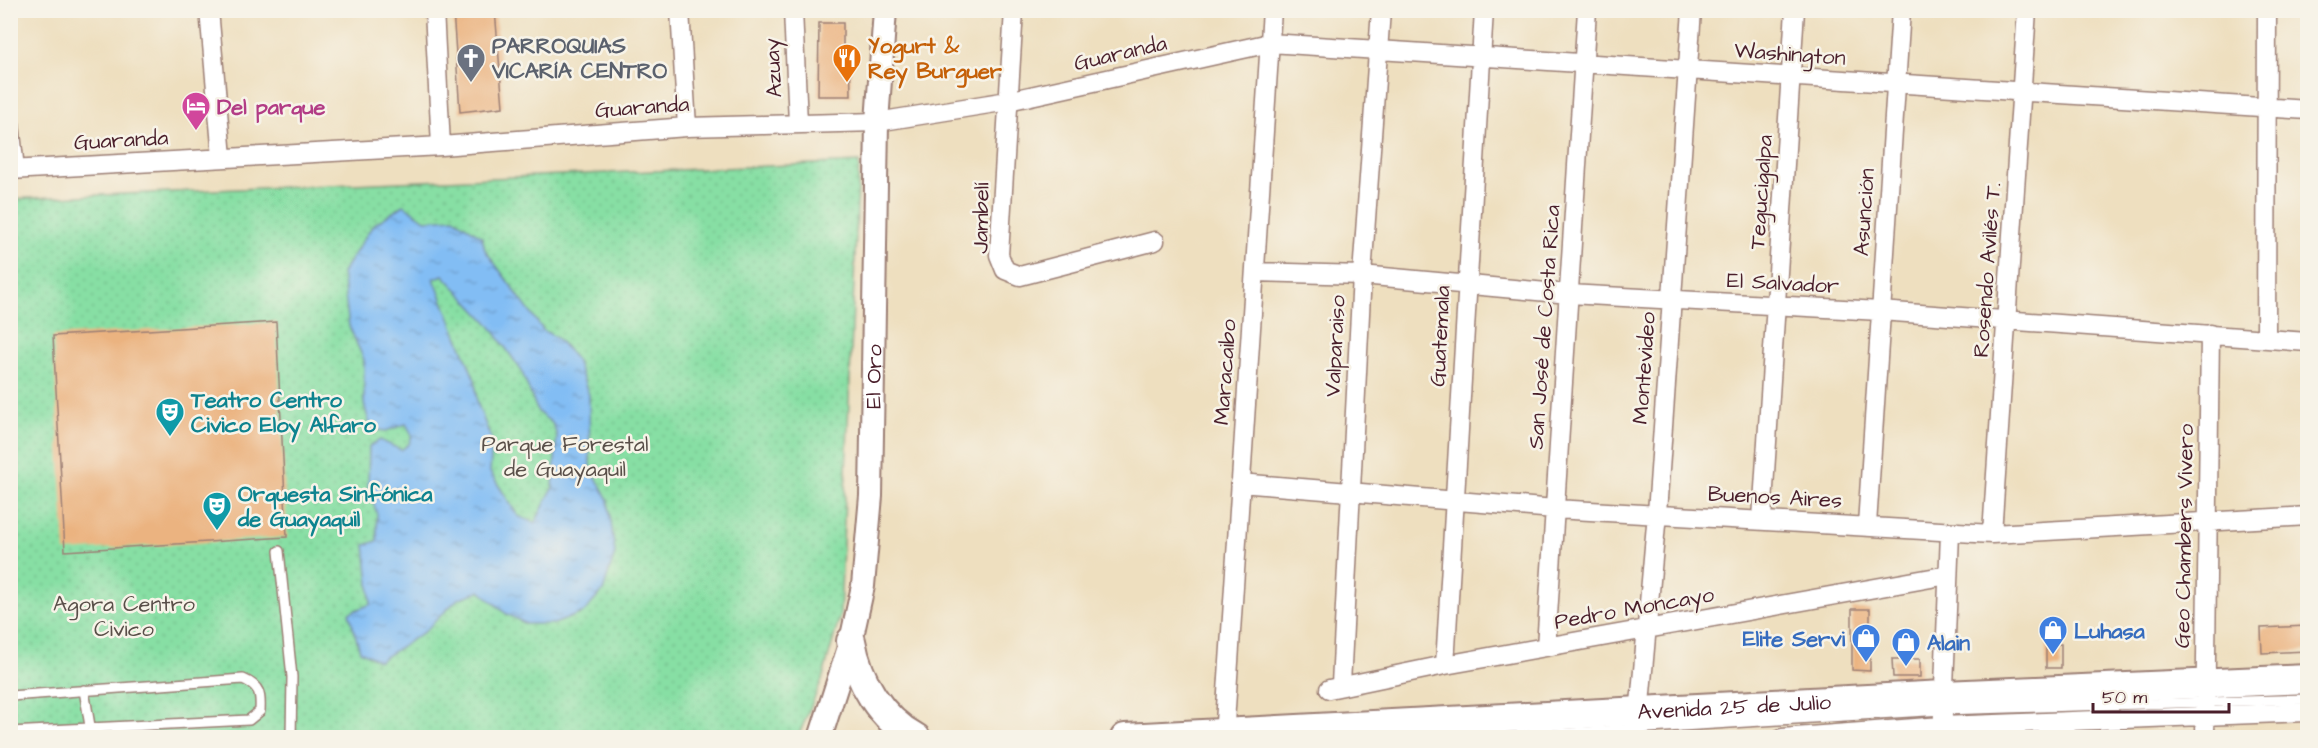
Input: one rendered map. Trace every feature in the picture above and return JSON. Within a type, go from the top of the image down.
[{"type":"main road","points":[[851,641],[856,664],[871,695],[894,722],[916,738]]},
{"type":"main road","name":"Avenida 25 de Julio","points":[[1125,738],[1943,717],[2206,702],[2307,679]]},
{"type":"street","points":[[209,10],[222,157]]},
{"type":"street","points":[[434,10],[441,146]]},
{"type":"street","points":[[680,10],[687,127]]},
{"type":"street","name":"Azuay","points":[[793,10],[798,123]]},
{"type":"street","name":"El Oro","points":[[820,738],[851,641],[863,586],[871,496],[877,122],[885,10]]},
{"type":"street","name":"Jambelí","points":[[1014,10],[999,255],[1005,270],[1020,276],[1155,241]]},
{"type":"street","name":"Maracaibo","points":[[1224,735],[1272,10]]},
{"type":"street","name":"Valparaiso","points":[[1335,687],[1381,10]]},
{"type":"street","name":"Guatemala","points":[[1445,665],[1484,10]]},
{"type":"street","name":"San José de Costa Rica","points":[[1546,647],[1587,10]]},
{"type":"street","name":"Montevideo","points":[[1638,726],[1657,513],[1692,10]]},
{"type":"street","name":"Tegucigalpa","points":[[1762,519],[1795,10]]},
{"type":"street","name":"Asunción","points":[[1867,525],[1900,10]]},
{"type":"street","name":"Rosendo Avilés T.","points":[[1992,534],[2027,10]]},
{"type":"street","points":[[2266,339],[2267,10]]},
{"type":"street","name":"Guaranda","points":[[13,169],[441,146],[687,127],[877,122],[1008,101],[1270,43]]},
{"type":"street","name":"Washington","points":[[1270,43],[2307,110]]},
{"type":"street","points":[[10,124],[13,169]]},
{"type":"street","name":"El Salvador","points":[[1256,272],[1362,275],[1569,294],[1880,311],[2307,342]]},
{"type":"street","name":"Geo Chambers Vivero","points":[[2205,738],[2210,334]]},
{"type":"street","name":"Buenos Aires","points":[[1240,483],[1555,509],[1867,525],[1950,533],[1992,534],[2307,516]]},
{"type":"street","points":[[1943,717],[1950,533]]},
{"type":"street","name":"Pedro Moncayo","points":[[1335,687],[1445,665],[1948,575]]},
{"type":"street","name":"Avenida 25 de Julio","points":[[2206,702],[2307,712]]},
{"type":"street","name":"Avenida 25 de Julio","points":[[1782,738],[1943,717]]},
{"type":"lane","points":[[279,551],[292,677],[291,738]]},
{"type":"lane","points":[[10,696],[243,679],[255,684],[261,695],[260,711],[249,720],[91,733],[10,732]]},
{"type":"lane","points":[[84,690],[91,733]]},
{"type":"lane","name":"Avenida 25 de Julio","points":[[2206,702],[2307,699]]},
{"type":"lane","name":"Avenida 25 de Julio","points":[[1488,738],[1638,726]]},
{"type":"green space","name":"Parque Forestal de Guayaquil","points":[[859,162],[840,616],[822,680],[798,737],[11,737],[10,199]]},
{"type":"water","points":[[404,205],[425,220],[454,218],[482,237],[485,250],[543,330],[558,339],[576,360],[589,395],[590,466],[608,500],[615,553],[603,591],[584,612],[554,624],[526,624],[505,613],[480,591],[458,599],[424,632],[379,661],[360,651],[349,613],[371,604],[365,545],[377,541],[377,514],[368,486],[369,446],[380,440],[401,450],[409,444],[412,435],[406,424],[386,431],[371,429],[364,404],[364,360],[349,326],[342,273],[373,225]],"holes":[[[443,275],[489,324],[521,370],[538,412],[552,423],[557,435],[553,487],[535,523],[518,516],[490,472],[492,441],[477,402],[475,380],[434,279]]]},
{"type":"building","points":[[453,10],[495,10],[503,107],[460,112]]},
{"type":"building","points":[[819,23],[843,23],[843,50],[850,50],[851,96],[818,96]]},
{"type":"building","name":"Teatro Centro Civico Eloy Alfaro","points":[[276,322],[287,537],[65,551],[53,336]]},
{"type":"building","points":[[1852,609],[1870,609],[1870,671],[1852,670]]},
{"type":"building","points":[[2307,626],[2307,651],[2262,653],[2261,628]]},
{"type":"building","name":"Luhasa","points":[[2046,644],[2061,644],[2061,668],[2046,668]]},
{"type":"building","name":"Alain","points":[[1892,659],[1920,659],[1920,677],[1893,677]]},
{"type":"place","name":"PARROQUIAS VICARÍA CENTRO","points":[[471,84]]},
{"type":"place","name":"Yogurt & Rey Burguer","points":[[847,84]]},
{"type":"place","name":"Del parque","points":[[196,132]]},
{"type":"place","name":"Teatro Centro Civico Eloy Alfaro","points":[[170,438]]},
{"type":"place","name":"Orquesta Sinfónica de Guayaquil","points":[[217,532]]},
{"type":"place","name":"Luhasa","points":[[2053,656]]},
{"type":"place","name":"Elite Servi","points":[[1866,664]]},
{"type":"place","name":"Alain","points":[[1906,668]]},
{"type":"park label","name":"Agora Centro Civico","points":[[124,616]]}]
